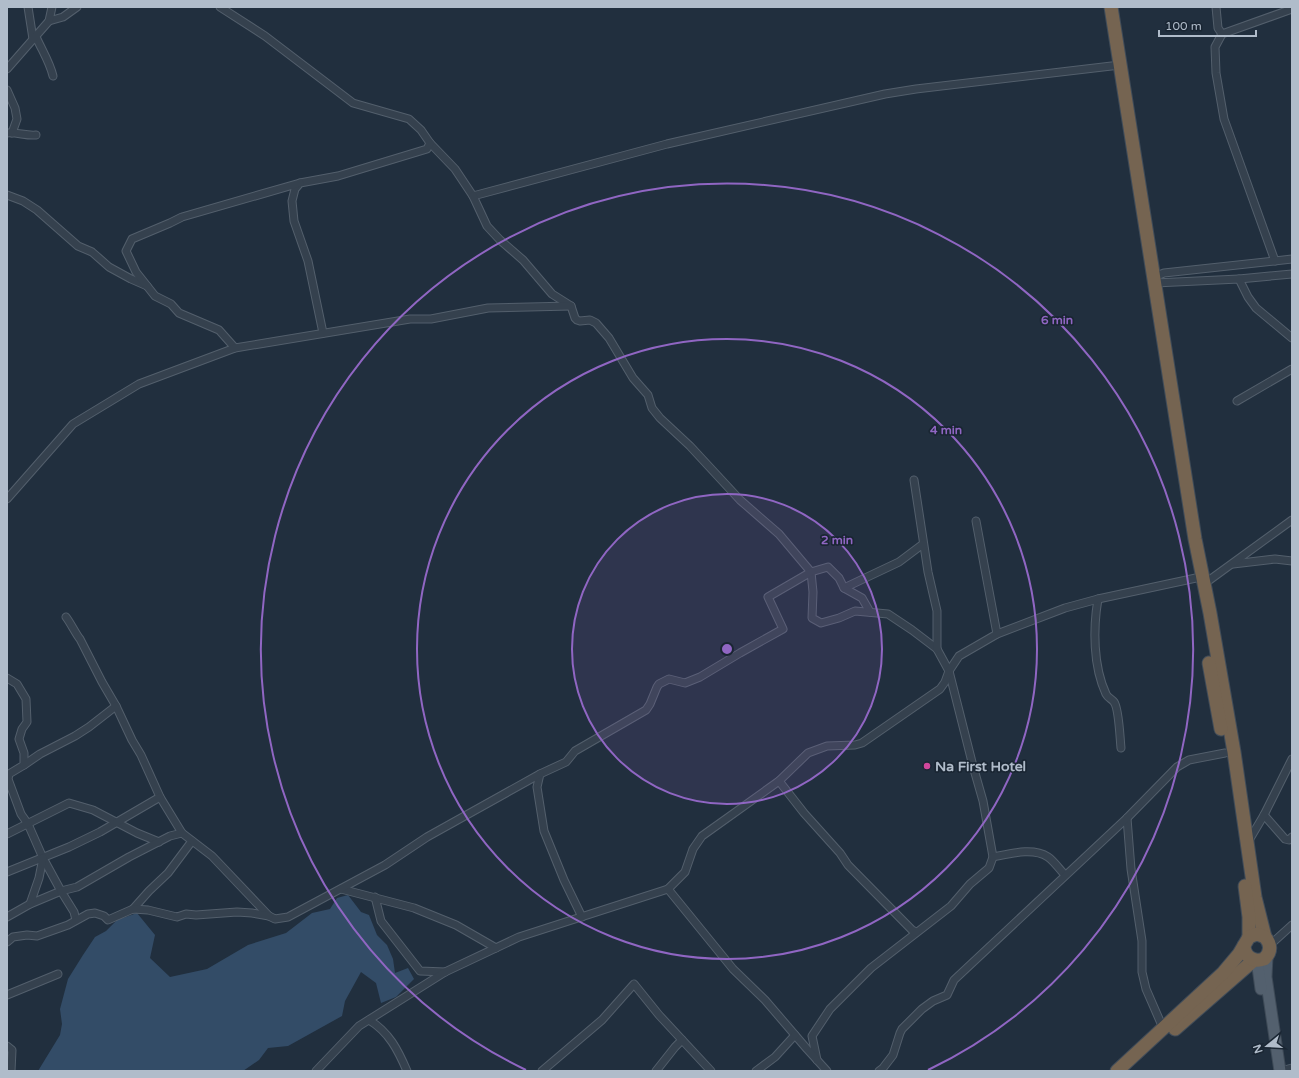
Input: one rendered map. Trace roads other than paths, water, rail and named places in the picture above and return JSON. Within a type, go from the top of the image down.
[{"type":"highway","points":[[1111,7],[1195,539],[1194,560],[1200,581],[1234,752],[1263,952]]},
{"type":"highway","points":[[1200,581],[1203,628],[1225,753],[1247,897],[1245,952],[1250,958],[1263,952]]},
{"type":"highway","points":[[1117,1071],[1228,968],[1239,954],[1246,941],[1257,934],[1263,952]]},
{"type":"highway","points":[[1130,1071],[1176,1028],[1263,952]]},
{"type":"main road","points":[[1263,952],[1273,1071]]},
{"type":"main road","points":[[1263,952],[1281,1071]]},
{"type":"street","points":[[28,7],[33,39]]},
{"type":"street","points":[[7,69],[49,21],[52,7]]},
{"type":"street","points":[[49,21],[63,17],[77,7]]},
{"type":"street","points":[[220,7],[265,36],[353,103],[409,120],[421,130],[430,143],[455,169],[473,196],[487,226],[500,240],[523,260],[552,294],[571,306],[577,320],[590,320],[596,323],[610,338],[633,378],[648,395],[652,408],[660,418],[690,446],[740,500],[779,534],[810,572],[813,592],[812,618],[821,623],[839,618],[855,611],[888,614],[937,649],[949,671],[983,801],[993,856],[989,868],[970,884],[951,906],[871,968],[830,1009],[812,1036],[817,1060]]},
{"type":"street","points":[[1216,7],[1218,28],[1222,34]]},
{"type":"street","points":[[1275,260],[1224,119],[1216,73],[1215,47],[1222,34],[1292,9]]},
{"type":"street","points":[[33,39],[38,39],[43,52],[50,62],[53,76]]},
{"type":"street","points":[[473,196],[667,144],[885,94],[1120,65]]},
{"type":"street","points":[[7,90],[15,108],[17,119],[9,133],[36,135]]},
{"type":"street","points":[[235,348],[218,330],[179,313],[171,304],[155,296],[136,272],[126,251],[132,239],[191,213],[300,183],[338,176],[402,158],[427,149],[430,143]]},
{"type":"street","points":[[300,183],[295,190],[292,201],[294,221],[308,261],[323,333]]},
{"type":"street","points":[[7,194],[37,210],[78,246],[92,252],[109,267],[147,286]]},
{"type":"street","points":[[1154,280],[1164,273],[1292,259]]},
{"type":"street","points":[[1154,280],[1239,279],[1292,274]]},
{"type":"street","points":[[1239,279],[1248,297],[1256,308],[1292,338]]},
{"type":"street","points":[[7,499],[73,424],[139,384],[235,348],[410,319],[431,319],[488,308],[571,306]]},
{"type":"street","points":[[1237,401],[1292,369]]},
{"type":"street","points":[[914,480],[923,544],[937,611],[937,649]]},
{"type":"street","points":[[316,1071],[360,1026],[445,972],[519,937],[668,889],[685,872],[693,849],[702,836],[779,781],[808,753],[827,746],[855,745],[868,739],[940,690],[949,671],[959,656],[997,634],[1065,608],[1098,599],[1200,581],[1231,565],[1292,520]]},
{"type":"street","points":[[976,521],[997,634]]},
{"type":"street","points":[[844,588],[900,562],[923,544]]},
{"type":"street","points":[[1231,565],[1275,559],[1292,560]]},
{"type":"street","points":[[133,909],[148,910],[177,917],[186,914],[196,915],[237,912],[269,916],[275,919],[288,918],[385,865],[427,838],[540,774],[566,762],[575,751],[646,710],[659,684],[669,679],[685,683],[700,677],[783,629],[768,597],[810,572],[828,567],[839,578],[844,588],[862,598],[870,612]]},
{"type":"street","points":[[1098,599],[1094,634],[1098,666],[1106,694],[1109,699],[1115,702],[1121,748]]},
{"type":"street","points":[[66,617],[76,631],[141,755],[160,796],[182,833],[212,856],[269,916]]},
{"type":"street","points":[[7,678],[17,684],[26,699],[27,722],[22,729],[19,739],[24,753],[24,765]]},
{"type":"street","points":[[76,920],[71,907],[61,892],[43,858],[28,824],[21,814],[8,779],[9,774],[40,754],[52,749],[84,730],[116,706]]},
{"type":"street","points":[[879,1071],[893,1055],[902,1029],[922,1009],[933,1001],[947,995],[954,980],[1127,818],[1177,767],[1189,760],[1225,753]]},
{"type":"street","points":[[1248,842],[1264,815],[1292,759]]},
{"type":"street","points":[[540,774],[537,787],[544,831],[564,880],[582,917]]},
{"type":"street","points":[[779,781],[804,813],[840,853],[848,865],[912,930],[916,932]]},
{"type":"street","points":[[7,872],[87,838],[160,796]]},
{"type":"street","points":[[7,834],[69,803],[93,810],[136,833],[159,842]]},
{"type":"street","points":[[1264,815],[1285,839],[1289,840],[1292,837]]},
{"type":"street","points":[[1127,818],[1131,869],[1142,941],[1142,972],[1146,989],[1163,1028]]},
{"type":"street","points":[[7,917],[30,904],[77,887],[129,857],[170,836],[182,833]]},
{"type":"street","points":[[7,942],[10,937],[27,935],[37,936],[88,914],[95,913],[104,916],[108,920],[133,909],[148,891],[168,873],[192,841]]},
{"type":"street","points":[[993,856],[1021,852],[1036,853],[1048,857],[1065,875]]},
{"type":"street","points":[[30,904],[39,878],[43,858]]},
{"type":"street","points":[[341,889],[414,908],[456,924],[496,948]]},
{"type":"street","points":[[668,889],[733,969],[765,1000],[828,1071]]},
{"type":"street","points":[[375,897],[381,921],[420,971],[445,972]]},
{"type":"street","points":[[1263,952],[1292,925]]},
{"type":"street","points":[[7,995],[58,974]]},
{"type":"street","points":[[542,1071],[602,1020],[634,984],[659,1015],[711,1071]]},
{"type":"street","points":[[369,1020],[378,1026],[388,1036],[403,1061],[407,1071]]},
{"type":"street","points":[[756,1071],[775,1057],[795,1035]]},
{"type":"street","points":[[656,1071],[674,1047],[682,1040]]},
{"type":"street","points":[[7,1046],[12,1050],[11,1071]]},
{"type":"street","points":[[1281,1071],[1292,1068]]},
{"type":"water","points":[[348,895],[361,912],[369,915],[377,935],[387,945],[393,959],[395,973],[408,968],[414,979],[396,997],[381,1003],[376,983],[361,972],[345,1001],[342,1016],[288,1046],[268,1048],[259,1060],[243,1071],[38,1071],[60,1035],[62,1024],[60,1009],[68,979],[95,937],[106,931],[117,920],[137,913],[155,935],[150,958],[170,977],[207,969],[248,945],[286,933],[312,913],[330,909],[337,898]]},
{"type":"place","name":"Na First Hotel","points":[[927,766]]}]
